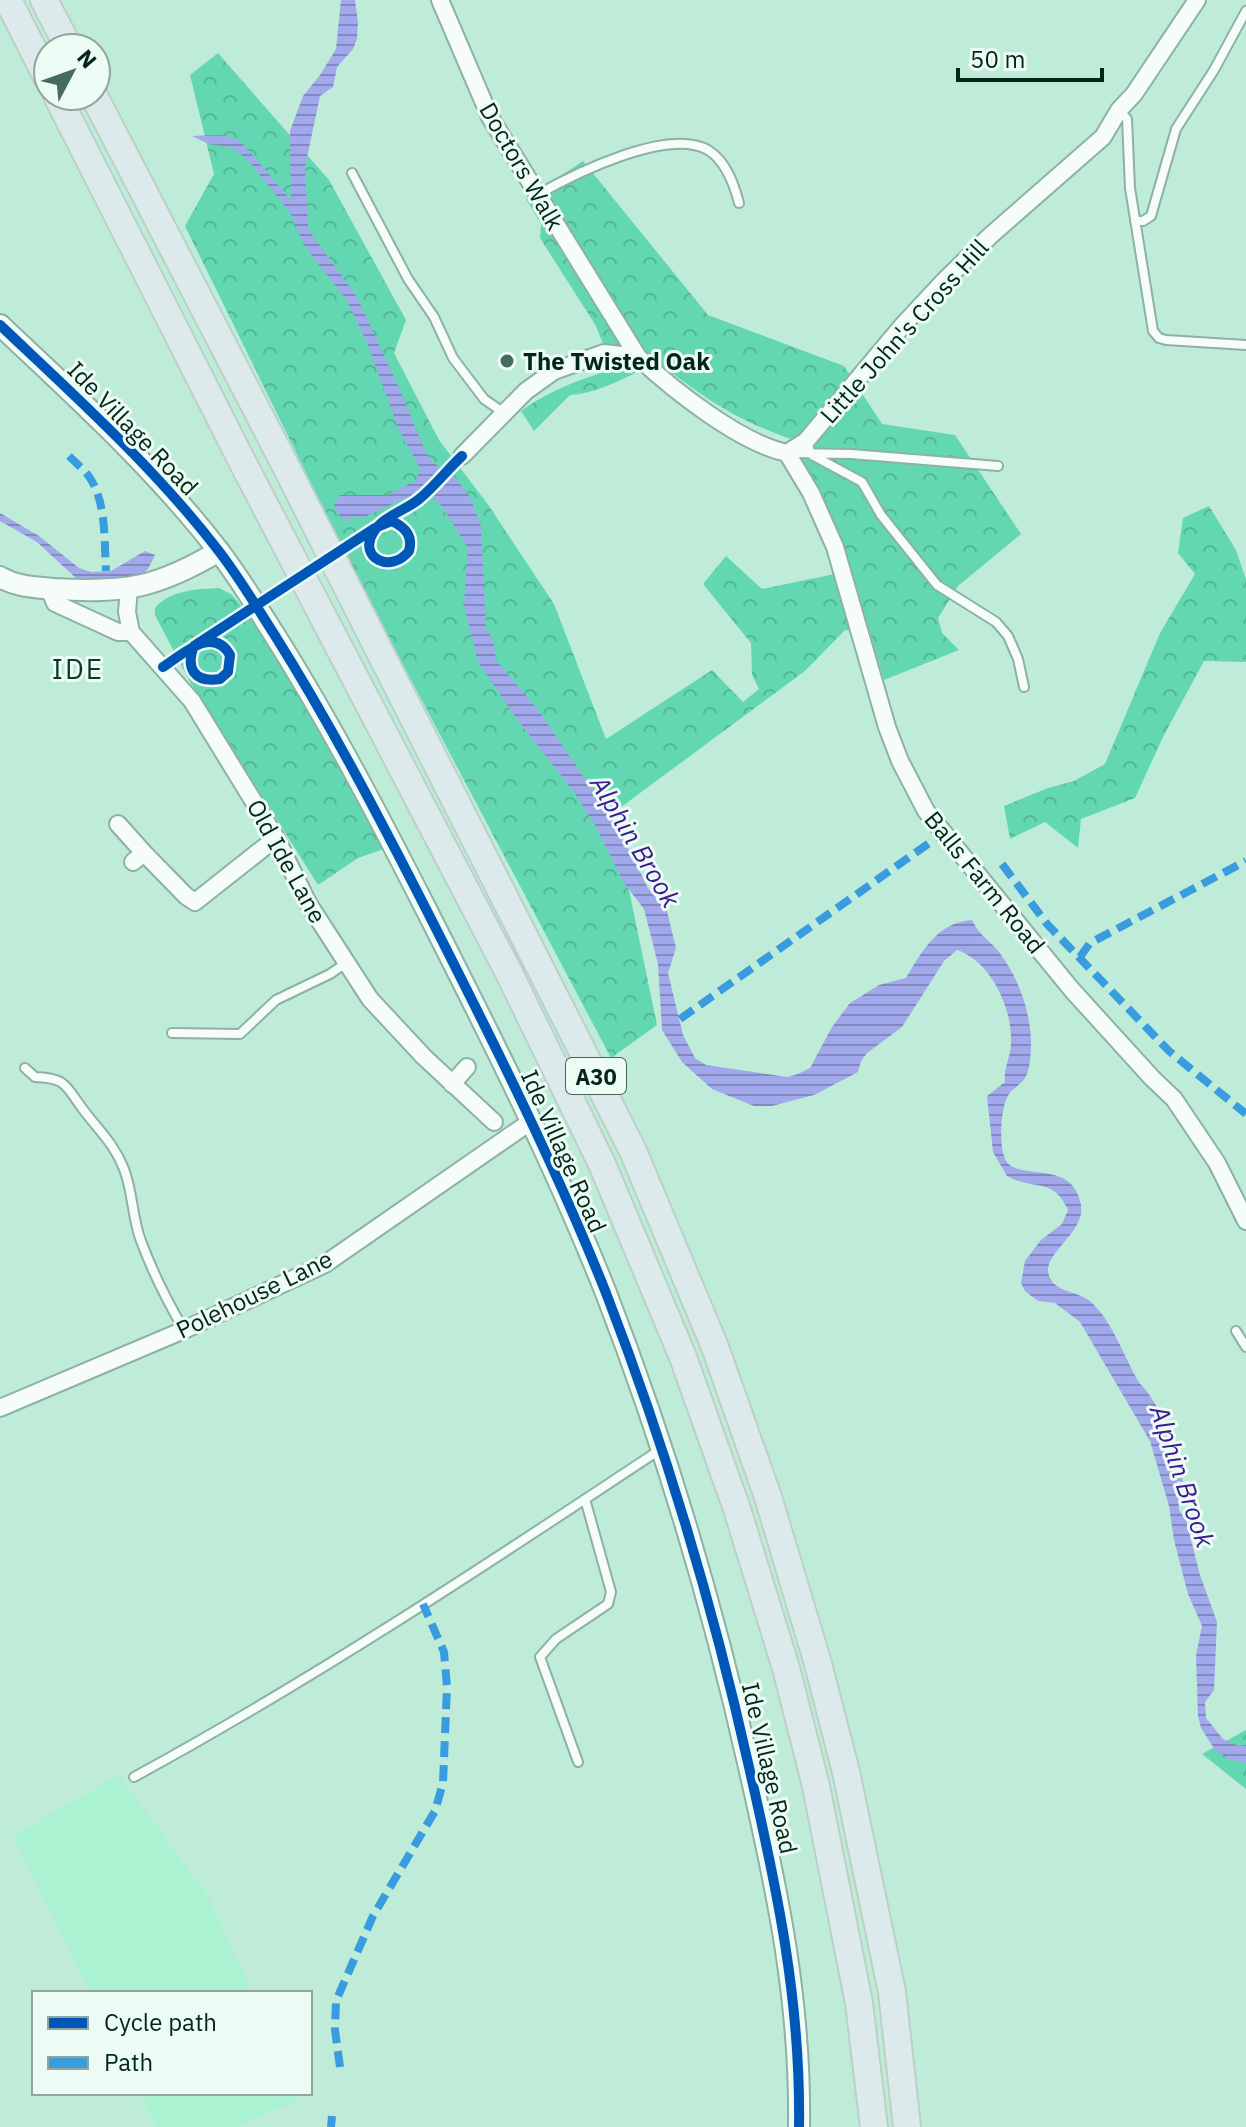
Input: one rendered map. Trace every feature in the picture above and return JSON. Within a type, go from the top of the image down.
[{"type":"highway","points":[[8,0],[32,47]]},
{"type":"highway","points":[[44,0],[61,32]]},
{"type":"highway","name":"A30","points":[[65,112],[260,497],[508,971],[602,1164],[683,1357],[746,1538],[786,1668],[816,1786],[859,2003],[874,2127]]},
{"type":"highway","name":"A30","points":[[102,112],[633,1151],[715,1347],[768,1497],[817,1660],[846,1772],[892,1992],[907,2127]]},
{"type":"street","name":"Doctors Walk","points":[[440,0],[490,117],[536,196],[618,324]]},
{"type":"street","name":"Little John's Cross Hill","points":[[787,453],[809,448],[903,325],[944,281],[990,236],[1103,137],[1197,0]]},
{"type":"street","points":[[604,353],[618,324]]},
{"type":"street","points":[[618,324],[638,357],[666,383],[748,438],[787,453]]},
{"type":"street","name":"Ide Village Road","points":[[0,325],[105,424],[172,495],[219,551],[316,700],[466,988],[530,1122],[606,1294],[662,1449],[703,1576],[780,1901],[796,2018],[799,2127]]},
{"type":"street","points":[[462,456],[526,391],[554,371],[604,353],[638,357]]},
{"type":"street","name":"Balls Farm Road","points":[[787,453],[811,493],[835,547],[887,727],[900,761],[926,811],[1072,990],[1174,1099],[1217,1163],[1246,1221]]},
{"type":"street","points":[[0,577],[13,585],[88,591],[129,589],[181,573],[219,551]]},
{"type":"street","points":[[49,588],[55,603],[118,632],[131,632],[127,612],[129,589]]},
{"type":"street","name":"Old Ide Lane","points":[[131,632],[192,701],[276,838],[308,903],[370,999],[452,1084],[494,1122]]},
{"type":"street","points":[[118,824],[139,858],[195,902],[276,838]]},
{"type":"street","points":[[452,1084],[467,1067]]},
{"type":"street","name":"Polehouse Lane","points":[[0,1408],[184,1330],[325,1264],[530,1122]]},
{"type":"lane","points":[[1135,221],[1151,216],[1176,129],[1214,70],[1246,11]]},
{"type":"lane","points":[[1119,110],[1127,119],[1130,188],[1153,331],[1166,340],[1246,345]]},
{"type":"lane","points":[[536,196],[578,172],[674,142],[708,150],[721,161],[735,187],[739,203]]},
{"type":"lane","points":[[352,173],[408,279],[434,317],[453,358],[484,399],[504,413]]},
{"type":"lane","points":[[809,448],[998,466]]},
{"type":"lane","points":[[809,448],[862,482],[881,515],[937,585],[996,622],[1008,636],[1018,659],[1024,687]]},
{"type":"lane","points":[[172,1033],[240,1034],[276,1000],[346,963]]},
{"type":"lane","points":[[25,1068],[35,1077],[48,1076],[61,1082],[113,1146],[125,1171],[132,1211],[144,1249],[168,1304],[184,1330]]},
{"type":"lane","points":[[1236,1331],[1246,1347]]},
{"type":"lane","points":[[134,1777],[236,1721],[662,1449]]},
{"type":"lane","points":[[578,1762],[540,1657],[556,1639],[608,1604],[611,1592],[585,1499]]},
{"type":"shaded area","points":[[119,1775],[209,1897],[251,1991],[89,1991],[13,1835]]},
{"type":"shaded area","points":[[140,2095],[298,2095],[300,2099],[237,2127],[156,2127]]},
{"type":"green space","points":[[218,53],[329,180],[406,320],[394,353],[439,440],[489,506],[554,604],[606,739],[712,670],[743,702],[759,689],[752,675],[751,643],[703,584],[726,556],[762,589],[835,574],[849,567],[818,488],[791,439],[721,407],[659,363],[604,387],[570,395],[534,431],[521,411],[565,386],[613,369],[596,326],[540,238],[541,224],[526,199],[583,161],[708,315],[844,366],[882,424],[955,435],[1021,534],[958,586],[938,618],[942,633],[959,650],[884,680],[870,633],[845,630],[805,671],[613,813],[657,1025],[611,1058],[365,593],[185,226],[214,174],[190,75]]},
{"type":"green space","points":[[1209,506],[1236,550],[1246,579],[1246,662],[1204,661],[1163,737],[1135,798],[1081,819],[1078,848],[1045,822],[1010,839],[1004,806],[1074,781],[1105,764],[1160,633],[1195,574],[1178,553],[1183,518]]},
{"type":"green space","points":[[219,588],[239,603],[308,702],[387,848],[358,858],[318,885],[190,682],[155,615],[155,608],[168,597],[193,590]]},
{"type":"green space","points":[[1246,1730],[1246,1789],[1202,1754]]},
{"type":"water","points":[[341,0],[355,0],[357,39],[353,49],[337,67],[333,87],[320,96],[305,167],[308,229],[357,297],[426,453],[435,464],[454,476],[470,497],[481,526],[486,628],[493,640],[496,660],[539,711],[604,807],[613,813],[648,888],[667,911],[676,948],[668,973],[683,1035],[695,1058],[706,1065],[787,1077],[810,1068],[832,1027],[850,1003],[879,985],[906,978],[925,948],[950,926],[972,920],[999,952],[1023,998],[1031,1039],[1027,1075],[1009,1094],[1004,1108],[1001,1126],[1003,1153],[1011,1166],[1056,1176],[1076,1190],[1081,1216],[1050,1261],[1050,1278],[1058,1287],[1086,1298],[1098,1310],[1171,1435],[1183,1482],[1177,1481],[1179,1510],[1186,1520],[1200,1575],[1217,1622],[1214,1690],[1205,1702],[1206,1718],[1223,1739],[1238,1746],[1246,1745],[1246,1763],[1229,1759],[1215,1750],[1201,1728],[1196,1655],[1202,1626],[1188,1594],[1169,1506],[1150,1441],[1080,1322],[1055,1303],[1038,1301],[1025,1291],[1021,1283],[1025,1261],[1041,1240],[1062,1224],[1068,1210],[1056,1192],[1049,1188],[1007,1176],[993,1152],[987,1096],[1005,1082],[1011,1030],[1004,1002],[990,975],[980,964],[957,950],[944,961],[902,1027],[867,1053],[858,1072],[814,1095],[772,1106],[754,1106],[712,1089],[682,1062],[662,1030],[658,964],[644,909],[624,883],[595,825],[574,792],[517,719],[478,662],[464,605],[468,548],[441,505],[431,496],[419,492],[362,518],[355,516],[350,520],[340,517],[334,505],[340,495],[387,495],[416,481],[420,468],[399,430],[366,340],[346,299],[312,256],[290,212],[247,159],[231,147],[209,144],[192,136],[222,135],[240,141],[291,200],[290,131],[303,96],[336,49]]},
{"type":"water","points":[[0,513],[39,536],[79,568],[91,572],[111,571],[145,551],[155,555],[148,569],[136,580],[77,579],[37,542],[0,521]]},
{"type":"marked path","points":[[69,456],[88,475],[99,497],[106,571]]},
{"type":"marked path","points":[[680,1019],[942,834]]},
{"type":"marked path","points":[[1080,957],[1090,943],[1246,861]]},
{"type":"marked path","points":[[1002,864],[1047,924],[1169,1051],[1246,1114]]},
{"type":"marked path","points":[[340,2067],[335,2030],[336,2001],[373,1916],[435,1811],[443,1783],[447,1687],[444,1652],[423,1604]]},
{"type":"marked path","points":[[331,2127],[332,2116]]},
{"type":"cycle path","points":[[0,325],[114,433],[168,490],[218,550],[247,592],[315,701],[390,839],[497,1051],[565,1195],[606,1293],[649,1410],[704,1587],[735,1707],[769,1857],[785,1946],[796,2035],[799,2127]]},
{"type":"cycle path","points":[[163,667],[189,650],[198,645],[215,642],[230,655],[228,672],[220,679],[204,679],[194,673],[191,661],[192,654],[194,646],[375,528],[392,521],[405,530],[410,546],[402,558],[386,562],[373,556],[370,550],[373,533],[377,527],[382,523],[424,495],[462,456]]},
{"type":"place","name":"The Twisted Oak","points":[[507,361]]},
{"type":"district","name":"IDE","points":[[78,668]]},
{"type":"water label","name":"Alphin Brook","points":[[636,841]]},
{"type":"water label","name":"Alphin Brook","points":[[1183,1476]]}]
